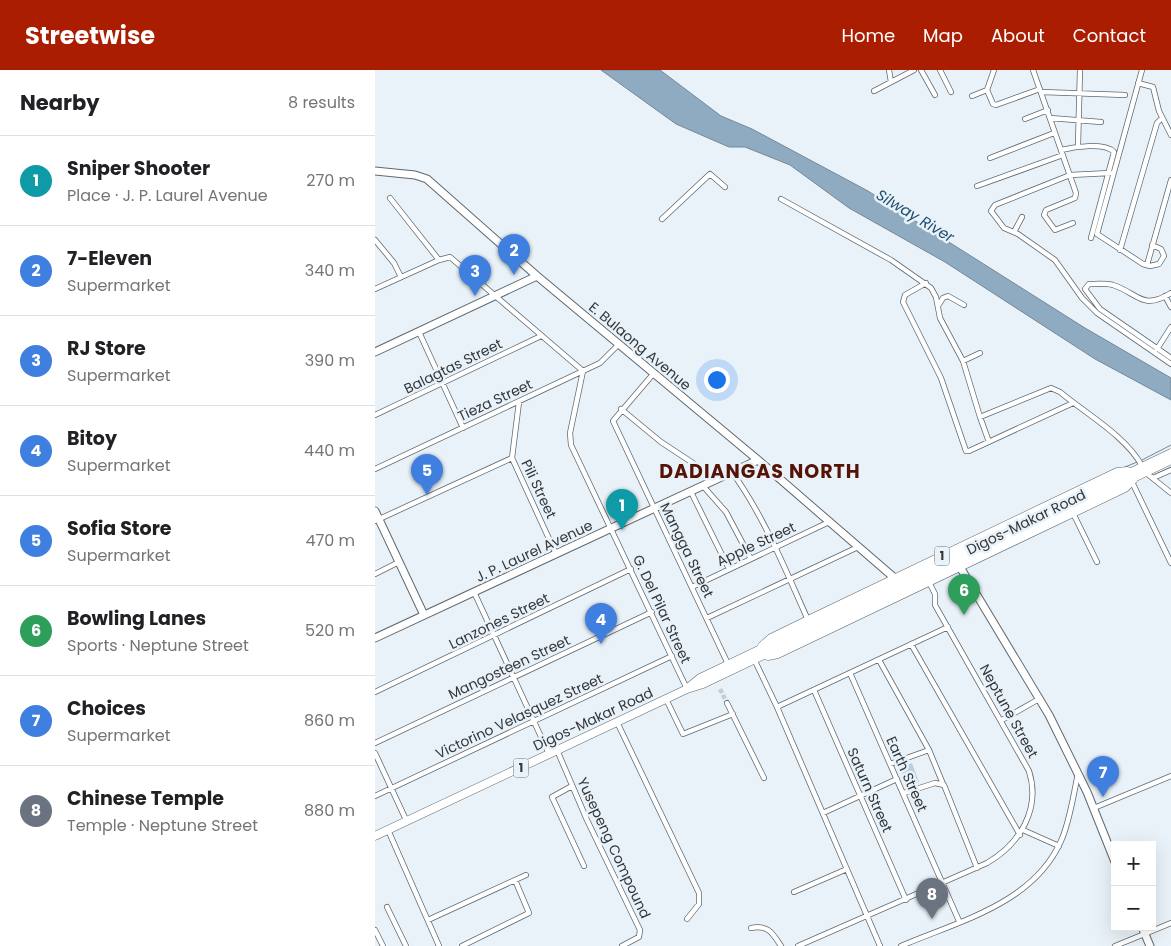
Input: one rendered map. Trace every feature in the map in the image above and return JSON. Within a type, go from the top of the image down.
[{"type":"main road","name":"E. Bulaong Avenue","points":[[375,171],[415,175],[427,179],[537,276],[758,460],[910,591]]},
{"type":"main road","points":[[375,352],[537,276]]},
{"type":"main road","name":"Digos-Makar Road","points":[[375,836],[687,688],[703,684],[754,656],[1140,471],[1171,453]]},
{"type":"main road","name":"J. P. Laurel Avenue","points":[[375,638],[758,460]]},
{"type":"main road","name":"Digos-Makar Road","points":[[754,656],[771,638],[1117,472],[1140,471],[1171,460]]},
{"type":"main road","name":"Digos-Makar Road","points":[[687,688],[700,678],[728,664],[754,656],[778,654],[929,582],[1125,488],[1140,471]]},
{"type":"main road","points":[[375,511],[377,520],[424,615]]},
{"type":"main road","points":[[951,552],[1040,698],[1078,774],[1111,852]]},
{"type":"main road","points":[[1143,931],[1150,946]]},
{"type":"street","points":[[889,70],[891,82]]},
{"type":"street","points":[[874,91],[914,70]]},
{"type":"street","points":[[921,70],[935,95]]},
{"type":"street","points":[[940,70],[951,92]]},
{"type":"street","points":[[994,70],[987,90],[995,105],[1041,90],[1125,94]]},
{"type":"street","points":[[1033,70],[1076,193],[1075,198],[1046,210],[1044,214],[1055,230],[1073,223]]},
{"type":"street","points":[[1078,146],[1080,70]]},
{"type":"street","points":[[1142,70],[1097,233],[1099,237],[1147,265],[1159,264],[1164,256],[1161,249],[1152,245]]},
{"type":"street","points":[[1138,84],[1153,87],[1162,118],[1171,135]]},
{"type":"street","points":[[972,96],[987,90]]},
{"type":"street","points":[[1025,119],[1048,110]]},
{"type":"street","points":[[1050,118],[1101,122]]},
{"type":"street","points":[[1121,250],[1157,123],[1162,118]]},
{"type":"street","points":[[990,158],[1054,133]]},
{"type":"street","points":[[977,186],[1078,146],[1112,149],[1114,152],[1110,173],[1091,238]]},
{"type":"street","points":[[1110,173],[1069,175],[992,208],[991,213],[1004,228],[1014,232],[1055,260],[1082,298],[1097,314],[1171,364]]},
{"type":"street","points":[[662,219],[710,174],[725,187]]},
{"type":"street","points":[[1147,265],[1171,180]]},
{"type":"street","points":[[390,198],[439,260]]},
{"type":"street","points":[[781,199],[891,260],[926,283],[934,293],[940,318],[963,361],[989,442]]},
{"type":"street","points":[[1014,232],[1022,217]]},
{"type":"street","points":[[375,240],[390,258],[401,277]]},
{"type":"street","points":[[375,289],[439,260],[450,257],[583,371]]},
{"type":"street","points":[[926,283],[905,295],[903,300],[941,378],[965,450],[969,452],[1073,403]]},
{"type":"street","points":[[1171,293],[1158,300],[1147,301],[1109,284],[1089,284],[1085,289],[1100,309],[1171,358]]},
{"type":"street","points":[[937,306],[943,298],[948,296],[964,304]]},
{"type":"street","points":[[1165,296],[1171,307]]},
{"type":"street","points":[[1157,348],[1171,327]]},
{"type":"street","points":[[419,332],[463,428]]},
{"type":"street","name":"Balagtas Street","points":[[375,415],[541,336]]},
{"type":"street","name":"Tieza Street","points":[[375,469],[583,371],[600,362],[619,344]]},
{"type":"street","points":[[963,361],[980,353]]},
{"type":"street","name":"G. Del Pilar Street","points":[[583,371],[570,441],[687,688]]},
{"type":"street","points":[[654,373],[621,409],[661,442],[702,469],[715,481]]},
{"type":"street","points":[[981,417],[1048,389],[1059,392],[1131,450],[1140,471],[1153,478],[1171,493]]},
{"type":"street","name":"Pili Street","points":[[519,402],[512,458],[556,554]]},
{"type":"street","name":"Mangga Street","points":[[621,409],[613,421],[728,664]]},
{"type":"street","points":[[377,520],[512,458]]},
{"type":"street","points":[[1153,478],[1171,470]]},
{"type":"street","points":[[732,472],[753,501],[808,620]]},
{"type":"street","points":[[1132,482],[1171,563]]},
{"type":"street","points":[[703,486],[726,512],[751,559]]},
{"type":"street","points":[[691,492],[729,569]]},
{"type":"street","points":[[1073,513],[1097,562]]},
{"type":"street","name":"Apple Street","points":[[692,586],[829,522]]},
{"type":"street","points":[[707,618],[858,546]]},
{"type":"street","points":[[375,574],[399,562]]},
{"type":"street","name":"Lanzones Street","points":[[375,692],[631,569]]},
{"type":"street","name":"Neptune Street","points":[[798,946],[977,868],[1004,852],[1023,830],[1031,802],[1031,777],[1002,720],[935,605],[935,594],[929,582]]},
{"type":"street","points":[[474,592],[549,754]]},
{"type":"street","name":"Mangosteen Street","points":[[375,743],[652,612]]},
{"type":"street","points":[[777,707],[948,627]]},
{"type":"street","points":[[911,644],[1020,835]]},
{"type":"street","name":"Victorino Velasquez Street","points":[[375,796],[672,656]]},
{"type":"street","points":[[754,656],[881,946]]},
{"type":"street","points":[[879,660],[929,750],[977,868]]},
{"type":"street","name":"Earth Street","points":[[850,673],[959,921]]},
{"type":"street","name":"Saturn Street","points":[[814,690],[906,900]]},
{"type":"street","points":[[666,698],[683,734],[733,714]]},
{"type":"street","points":[[1002,720],[1040,698]]},
{"type":"street","points":[[727,703],[763,778]]},
{"type":"street","points":[[617,722],[699,893],[699,904],[687,919]]},
{"type":"street","name":"Yusepeng Compound","points":[[557,750],[640,930],[639,937],[622,946]]},
{"type":"street","points":[[890,764],[929,750]]},
{"type":"street","points":[[375,754],[407,822]]},
{"type":"street","points":[[901,946],[993,908],[1020,892],[1042,873],[1059,846],[1066,826],[1078,774]]},
{"type":"street","points":[[1093,808],[1171,776]]},
{"type":"street","points":[[823,813],[897,779]]},
{"type":"street","points":[[904,793],[939,782],[944,785]]},
{"type":"street","points":[[572,786],[552,797],[584,866]]},
{"type":"street","points":[[388,830],[439,946]]},
{"type":"street","points":[[1023,830],[1059,846]]},
{"type":"street","points":[[793,892],[847,869]]},
{"type":"street","points":[[428,920],[527,875]]},
{"type":"street","points":[[462,946],[529,913],[515,880]]},
{"type":"street","points":[[387,907],[406,946]]},
{"type":"street","points":[[1156,927],[1171,923]]},
{"type":"street","points":[[751,928],[761,926],[770,930],[781,946]]},
{"type":"street","points":[[375,930],[383,946]]},
{"type":"street","points":[[1115,946],[1141,931]]},
{"type":"shaded area","points":[[601,70],[660,70],[721,116],[752,129],[868,191],[1085,328],[1171,378],[1171,400],[1095,359],[945,262],[849,208],[790,165],[745,147],[729,147],[676,124]]},
{"type":"shaded area","points":[[912,763],[919,782],[907,787],[900,767]]},
{"type":"waterway","points":[[1142,460],[1171,445]]},
{"type":"waterway","points":[[1125,467],[1137,462]]},
{"type":"waterway","points":[[1154,475],[1171,467]]},
{"type":"tunnel","points":[[720,689],[727,703]]},
{"type":"place","name":"7-Eleven","points":[[514,275]]},
{"type":"place","name":"RJ Store","points":[[475,296]]},
{"type":"place","name":"Sofia Store","points":[[427,495]]},
{"type":"place","name":"Sniper Shooter","points":[[622,530]]},
{"type":"place","name":"Bowling Lanes","points":[[964,615]]},
{"type":"place","name":"Bitoy","points":[[601,644]]},
{"type":"place","name":"Choices","points":[[1103,797]]},
{"type":"place","name":"Chinese Temple","points":[[932,919]]},
{"type":"district","name":"DADIANGAS NORTH","points":[[760,471]]},
{"type":"water label","name":"Silway River","points":[[915,216]]}]
